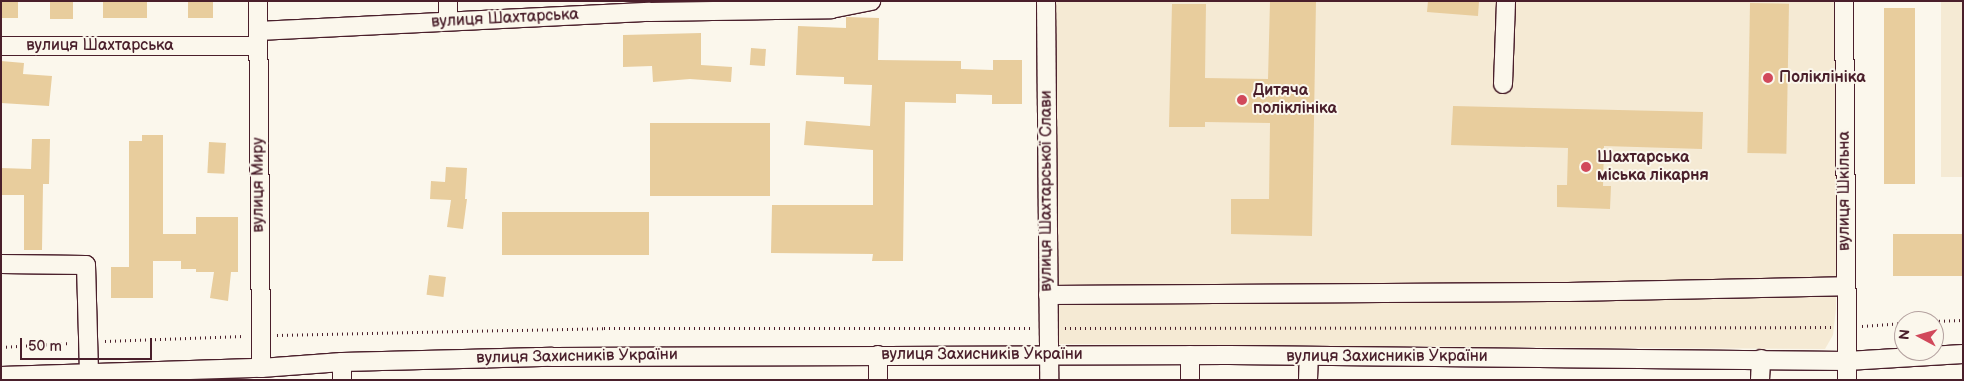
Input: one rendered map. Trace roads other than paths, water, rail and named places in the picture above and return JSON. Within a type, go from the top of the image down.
[{"type":"street","name":"вулиця Миру","points":[[258,1],[261,368]]},
{"type":"street","points":[[448,1],[448,21]]},
{"type":"street","name":"вулиця Шахтарська","points":[[1,46],[258,39],[448,21],[831,5],[871,1]]},
{"type":"street","name":"вулиця Шахтарської Слави","points":[[1046,1],[1050,380]]},
{"type":"street","points":[[1503,84],[1506,1]]},
{"type":"street","name":"вулиця Шкільна","points":[[1844,1],[1847,380]]},
{"type":"street","points":[[1,264],[86,265],[89,373]]},
{"type":"street","points":[[1048,295],[1558,292],[1846,286]]},
{"type":"street","name":"вулиця Захисників України","points":[[1,376],[89,373],[115,376],[342,362],[552,357],[1190,355],[1847,361],[1963,354]]},
{"type":"street","points":[[878,355],[878,380]]},
{"type":"street","points":[[1190,355],[1190,380]]},
{"type":"street","points":[[1308,380],[1309,356]]},
{"type":"street","points":[[1760,380],[1761,360]]},
{"type":"street","points":[[342,362],[342,380]]},
{"type":"place","name":"Поліклініка","points":[[1768,78]]},
{"type":"place","name":"Дитяча поліклініка","points":[[1242,100]]},
{"type":"place","name":"Шахтарська міська лікарня","points":[[1586,167]]}]
